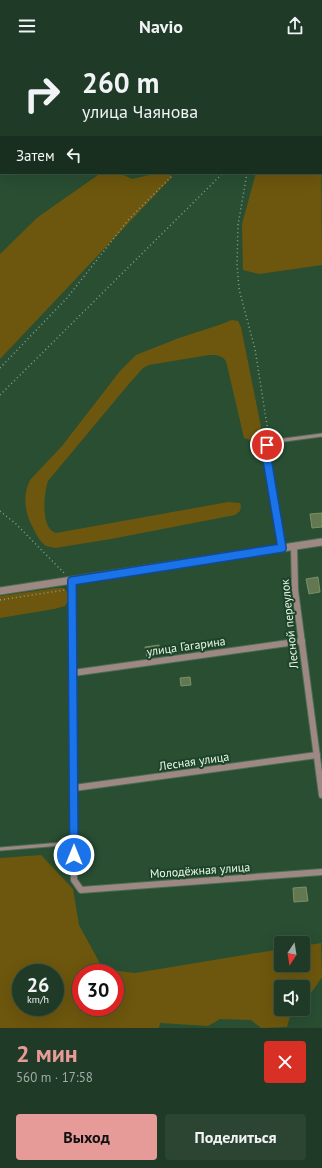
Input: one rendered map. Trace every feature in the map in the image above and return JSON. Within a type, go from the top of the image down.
[{"type":"street","points":[[0,591],[322,542]]},
{"type":"street","name":"Лесной переулок","points":[[294,546],[295,590],[322,795]]},
{"type":"street","points":[[72,581],[74,843]]},
{"type":"street","name":"улица Гагарина","points":[[73,673],[302,641]]},
{"type":"street","name":"Лесная улица","points":[[74,788],[317,755]]},
{"type":"street","name":"Молодёжная улица","points":[[74,843],[74,880],[81,890],[322,872]]},
{"type":"lane","points":[[282,548],[266,453],[269,442],[322,435]]},
{"type":"lane","points":[[0,849],[74,843]]},
{"type":"path","points":[[0,368],[67,298],[129,219],[174,174]]},
{"type":"path","points":[[0,395],[222,174]]},
{"type":"path","points":[[247,174],[238,225],[237,264],[239,290],[255,349],[269,442]]},
{"type":"path","points":[[0,512],[15,523],[60,567],[72,581]]},
{"type":"path","points":[[0,600],[72,590]]},
{"type":"shaded area","points":[[121,174],[132,179],[154,174],[169,174],[172,177],[0,359],[0,254],[38,217],[98,175]]},
{"type":"shaded area","points":[[256,174],[321,174],[322,265],[259,274],[243,270],[242,224]]},
{"type":"shaded area","points":[[232,320],[238,321],[241,327],[261,427],[256,439],[250,440],[244,438],[226,361],[221,356],[209,355],[149,365],[143,368],[128,385],[48,481],[45,493],[44,510],[47,525],[56,533],[228,502],[240,503],[240,511],[235,515],[111,539],[55,548],[46,546],[38,538],[26,511],[25,499],[30,480],[62,446],[120,371],[136,355],[179,338]]},
{"type":"shaded area","points":[[64,588],[68,593],[68,601],[65,606],[0,618],[0,596]]},
{"type":"shaded area","points":[[41,855],[73,889],[79,925],[100,964],[72,964],[72,1016],[124,1016],[124,972],[135,973],[274,950],[274,972],[310,972],[310,945],[321,943],[322,977],[310,995],[310,980],[274,980],[274,1016],[290,1016],[287,1027],[261,1028],[251,1020],[220,1019],[208,1026],[160,1023],[159,1028],[0,1028],[0,858]]},
{"type":"building","points":[[322,513],[322,527],[312,528],[310,514]]},
{"type":"building","points":[[318,577],[320,592],[309,594],[306,579]]},
{"type":"building","points":[[159,645],[160,654],[147,657],[145,647]]},
{"type":"building","points":[[190,677],[191,685],[181,686],[180,678]]},
{"type":"building","points":[[306,887],[308,901],[294,902],[293,888]]},
{"type":"route","points":[[74,855],[72,581],[282,548],[266,453],[267,445]]}]
